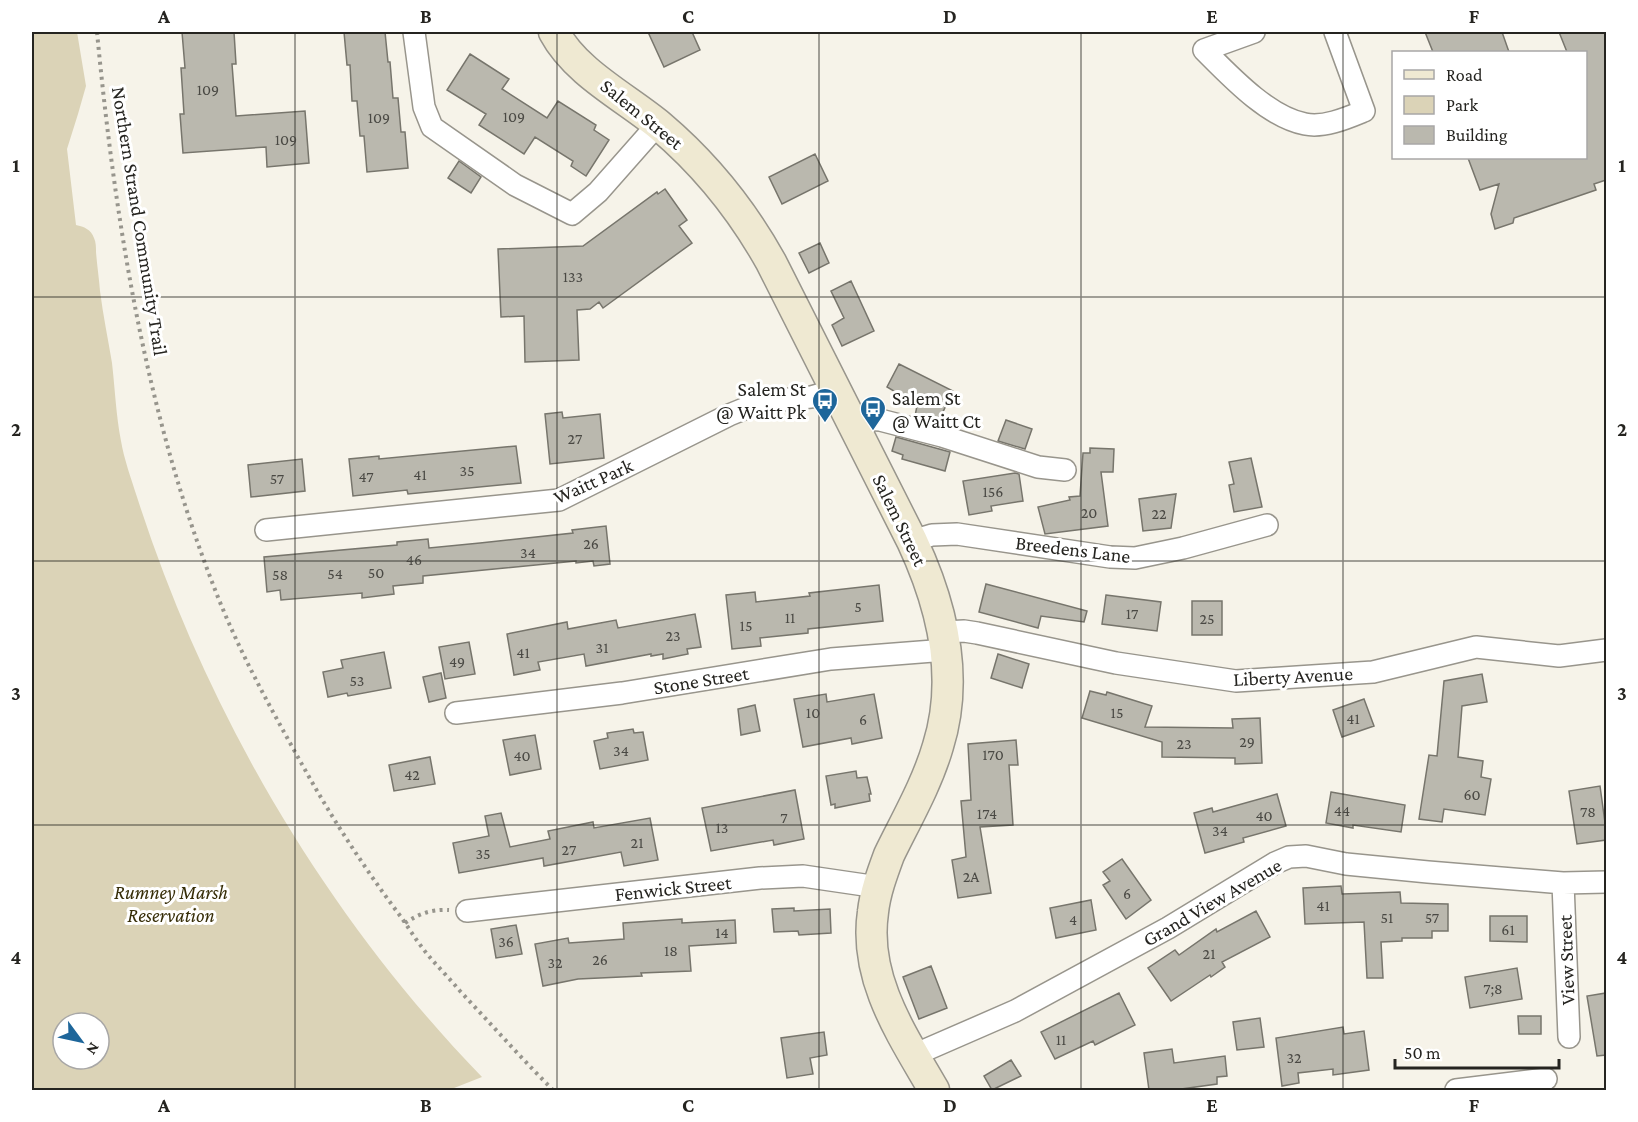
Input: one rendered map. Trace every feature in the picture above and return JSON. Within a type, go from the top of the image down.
[{"type":"main road","name":"Salem Street","points":[[554,32],[578,63],[658,124],[706,170],[744,218],[771,262],[912,541],[928,578],[945,641],[948,669],[946,709],[938,746],[925,780],[889,855],[878,887],[872,914],[872,943],[877,973],[893,1019],[932,1090]]},
{"type":"street","points":[[414,32],[424,107],[432,127],[515,185],[572,214],[598,192],[658,124]]},
{"type":"street","points":[[1254,32],[1204,50],[1240,86],[1276,113],[1306,125],[1335,123],[1364,111],[1335,32]]},
{"type":"street","name":"Waitt Park","points":[[266,530],[559,500],[750,406],[761,402],[815,397],[835,390]]},
{"type":"street","points":[[851,422],[861,419],[880,420],[942,436],[1038,466],[1065,470]]},
{"type":"street","name":"Breedens Lane","points":[[912,541],[932,535],[957,534],[1110,557],[1136,558],[1267,525]]},
{"type":"street","name":"Liberty Avenue","points":[[945,641],[964,631],[1116,663],[1236,681],[1373,672],[1476,647],[1559,656],[1606,650]]},
{"type":"street","name":"Stone Street","points":[[456,713],[622,693],[945,641]]},
{"type":"street","name":"Grand View Avenue","points":[[914,1055],[1015,1011],[1168,928],[1275,862],[1289,857],[1306,856],[1346,864],[1563,883],[1606,882]]},
{"type":"street","name":"Fenwick Street","points":[[467,911],[760,878],[803,876],[878,887]]},
{"type":"street","name":"View Street","points":[[1563,883],[1569,1037]]},
{"type":"street","points":[[1456,1090],[1545,1079]]},
{"type":"path","name":"Northern Strand Community Trail","points":[[97,32],[115,180],[135,304],[159,413],[200,549],[233,632],[252,673],[293,749],[347,841],[428,955],[553,1090]]},
{"type":"path","points":[[405,923],[417,915],[428,912],[467,911]]},
{"type":"green space","name":"Rumney Marsh Reservation","points":[[32,32],[77,32],[86,86],[67,149],[76,225],[89,230],[95,241],[122,448],[165,577],[198,655],[235,732],[276,806],[322,879],[371,948],[425,1014],[482,1077],[449,1090],[32,1090]]},
{"type":"building","points":[[182,32],[234,32],[236,64],[232,64],[236,116],[305,111],[309,163],[267,167],[266,147],[183,153],[180,114],[184,114],[181,68],[185,68]]},
{"type":"building","points":[[344,32],[385,32],[393,98],[398,98],[401,132],[405,132],[408,168],[367,172],[364,136],[360,136],[357,101],[352,101],[350,65],[347,65]]},
{"type":"building","points":[[648,32],[692,32],[700,50],[664,67]]},
{"type":"building","points":[[1425,32],[1502,32],[1509,51],[1433,51]]},
{"type":"building","points":[[1559,32],[1606,32],[1606,180],[1594,184],[1596,190],[1514,218],[1513,223],[1495,229],[1491,214],[1499,184],[1480,190],[1468,159],[1587,159],[1587,51],[1567,51]]},
{"type":"building","points":[[470,54],[509,79],[502,89],[547,118],[558,101],[596,125],[594,130],[609,140],[586,176],[571,166],[573,161],[535,137],[524,154],[479,125],[486,114],[447,90]]},
{"type":"building","points":[[815,154],[828,181],[782,204],[769,177]]},
{"type":"building","points":[[459,161],[481,177],[471,193],[448,178]]},
{"type":"building","points":[[665,189],[687,220],[679,226],[692,243],[603,308],[599,302],[590,309],[577,310],[579,360],[525,362],[524,316],[501,317],[498,249],[583,246],[657,192],[658,194]]},
{"type":"building","points":[[820,243],[829,263],[809,273],[799,253]]},
{"type":"building","points":[[851,281],[874,331],[842,346],[832,325],[844,318],[831,291]]},
{"type":"building","points":[[899,364],[953,391],[938,422],[915,416],[917,406],[887,387]]},
{"type":"building","points":[[562,412],[563,418],[600,414],[604,458],[550,464],[545,414]]},
{"type":"building","points":[[1006,420],[1032,429],[1025,449],[998,441]]},
{"type":"building","points":[[896,437],[950,452],[945,471],[902,459],[903,455],[892,451]]},
{"type":"building","points":[[516,446],[521,483],[408,494],[407,490],[353,496],[349,459],[379,456],[379,459]]},
{"type":"building","points":[[1090,448],[1114,449],[1113,472],[1101,472],[1108,526],[1045,534],[1038,507],[1070,500],[1069,497],[1080,496],[1083,453],[1090,453]]},
{"type":"building","points":[[1251,458],[1262,507],[1234,512],[1229,485],[1234,484],[1229,462]]},
{"type":"building","points":[[302,459],[305,491],[251,497],[248,465]]},
{"type":"building","points":[[1019,474],[1023,501],[991,506],[992,511],[969,515],[963,481]]},
{"type":"building","points":[[1176,494],[1171,528],[1143,531],[1139,499]]},
{"type":"building","points":[[606,526],[610,564],[594,566],[593,561],[576,563],[576,561],[423,576],[423,583],[393,586],[394,594],[362,598],[362,593],[281,600],[280,590],[267,592],[264,557],[397,545],[397,542],[428,539],[429,548],[573,533],[572,530]]},
{"type":"building","points":[[986,584],[1087,611],[1084,622],[1041,616],[1038,628],[979,612]]},
{"type":"building","points":[[879,585],[883,621],[808,629],[808,633],[760,638],[761,646],[732,649],[726,595],[755,592],[756,602]]},
{"type":"building","points":[[1106,595],[1161,602],[1157,631],[1102,624]]},
{"type":"building","points":[[1192,601],[1222,601],[1222,635],[1192,635]]},
{"type":"building","points":[[695,614],[701,647],[687,649],[688,654],[663,659],[663,654],[651,656],[651,654],[586,666],[584,654],[538,662],[540,670],[514,675],[507,634],[567,622],[568,629],[616,620],[618,628]]},
{"type":"building","points":[[469,642],[475,674],[445,679],[439,647]]},
{"type":"building","points":[[384,652],[391,688],[348,696],[347,693],[328,697],[323,672],[343,668],[341,660]]},
{"type":"building","points":[[998,654],[1029,664],[1022,688],[991,678]]},
{"type":"building","points":[[441,673],[446,698],[429,702],[423,677]]},
{"type":"building","points":[[1482,674],[1487,702],[1462,706],[1458,757],[1483,761],[1481,777],[1491,779],[1485,815],[1444,809],[1442,822],[1419,819],[1429,755],[1437,756],[1444,681]]},
{"type":"building","points":[[1090,691],[1106,695],[1107,692],[1152,706],[1145,727],[1233,728],[1232,719],[1260,718],[1262,763],[1235,764],[1235,758],[1162,757],[1162,742],[1082,718]]},
{"type":"building","points":[[826,694],[827,702],[874,694],[882,738],[852,744],[851,738],[803,747],[794,699]]},
{"type":"building","points":[[1364,699],[1374,726],[1342,737],[1333,710]]},
{"type":"building","points":[[755,705],[760,731],[741,735],[738,709]]},
{"type":"building","points":[[633,729],[634,733],[643,732],[648,760],[600,769],[594,741],[608,738],[607,733]]},
{"type":"building","points":[[535,735],[541,769],[510,775],[503,740]]},
{"type":"building","points":[[1016,740],[1018,765],[1009,765],[1013,825],[980,827],[991,893],[958,898],[952,860],[966,857],[961,801],[971,800],[968,744]]},
{"type":"building","points":[[430,757],[435,784],[394,791],[389,765]]},
{"type":"building","points":[[856,771],[857,778],[867,777],[871,794],[869,794],[870,801],[835,808],[835,804],[831,805],[826,776]]},
{"type":"building","points":[[1600,786],[1606,840],[1577,844],[1569,791]]},
{"type":"building","points":[[795,790],[804,839],[774,845],[773,840],[711,851],[702,808]]},
{"type":"building","points":[[1331,792],[1405,805],[1401,832],[1326,823]]},
{"type":"building","points":[[1277,794],[1286,826],[1243,838],[1244,842],[1205,853],[1194,813],[1212,808],[1213,812]]},
{"type":"building","points":[[501,813],[510,847],[550,839],[548,831],[593,822],[594,828],[650,818],[658,860],[624,866],[621,852],[544,866],[543,858],[459,873],[453,843],[489,836],[485,816]]},
{"type":"building","points":[[1122,859],[1151,900],[1126,919],[1103,885],[1110,881],[1103,872]]},
{"type":"building","points":[[1341,886],[1342,894],[1400,892],[1401,903],[1448,904],[1448,931],[1432,931],[1432,938],[1402,938],[1402,941],[1381,942],[1383,978],[1367,978],[1364,922],[1305,924],[1303,888]]},
{"type":"building","points":[[1091,900],[1096,930],[1056,938],[1050,908]]},
{"type":"building","points":[[794,908],[794,911],[830,909],[831,933],[799,935],[798,931],[774,932],[772,909]]},
{"type":"building","points":[[1256,911],[1270,937],[1222,962],[1225,967],[1171,1001],[1148,968],[1175,950],[1179,955],[1216,929],[1217,932]]},
{"type":"building","points":[[1490,916],[1527,916],[1527,942],[1490,941]]},
{"type":"building","points":[[682,919],[682,923],[735,920],[736,943],[689,946],[691,971],[578,979],[543,986],[535,944],[568,938],[569,943],[624,939],[623,923]]},
{"type":"building","points":[[516,925],[522,954],[496,958],[491,929]]},
{"type":"building","points":[[931,966],[947,1008],[919,1019],[903,977]]},
{"type":"building","points":[[1517,968],[1522,999],[1470,1008],[1465,977]]},
{"type":"building","points":[[1119,993],[1135,1025],[1095,1045],[1093,1041],[1055,1059],[1041,1032]]},
{"type":"building","points":[[1606,993],[1606,1055],[1597,1056],[1587,996]]},
{"type":"building","points":[[1518,1016],[1541,1016],[1541,1034],[1519,1034]]},
{"type":"building","points":[[1260,1018],[1264,1047],[1237,1050],[1233,1022]]},
{"type":"building","points":[[1343,1027],[1344,1034],[1364,1031],[1369,1070],[1333,1075],[1333,1069],[1298,1073],[1299,1083],[1282,1086],[1276,1038]]},
{"type":"building","points":[[824,1032],[827,1055],[810,1058],[813,1074],[787,1078],[781,1038]]},
{"type":"building","points":[[1172,1049],[1174,1063],[1225,1056],[1227,1076],[1217,1077],[1217,1084],[1174,1090],[1149,1090],[1144,1053]]},
{"type":"building","points":[[1011,1060],[1021,1076],[992,1090],[984,1076]]},
{"type":"place","name":"Salem St @ Waitt Pk","points":[[825,424]]},
{"type":"place","name":"Salem St @ Waitt Ct","points":[[873,432]]}]
